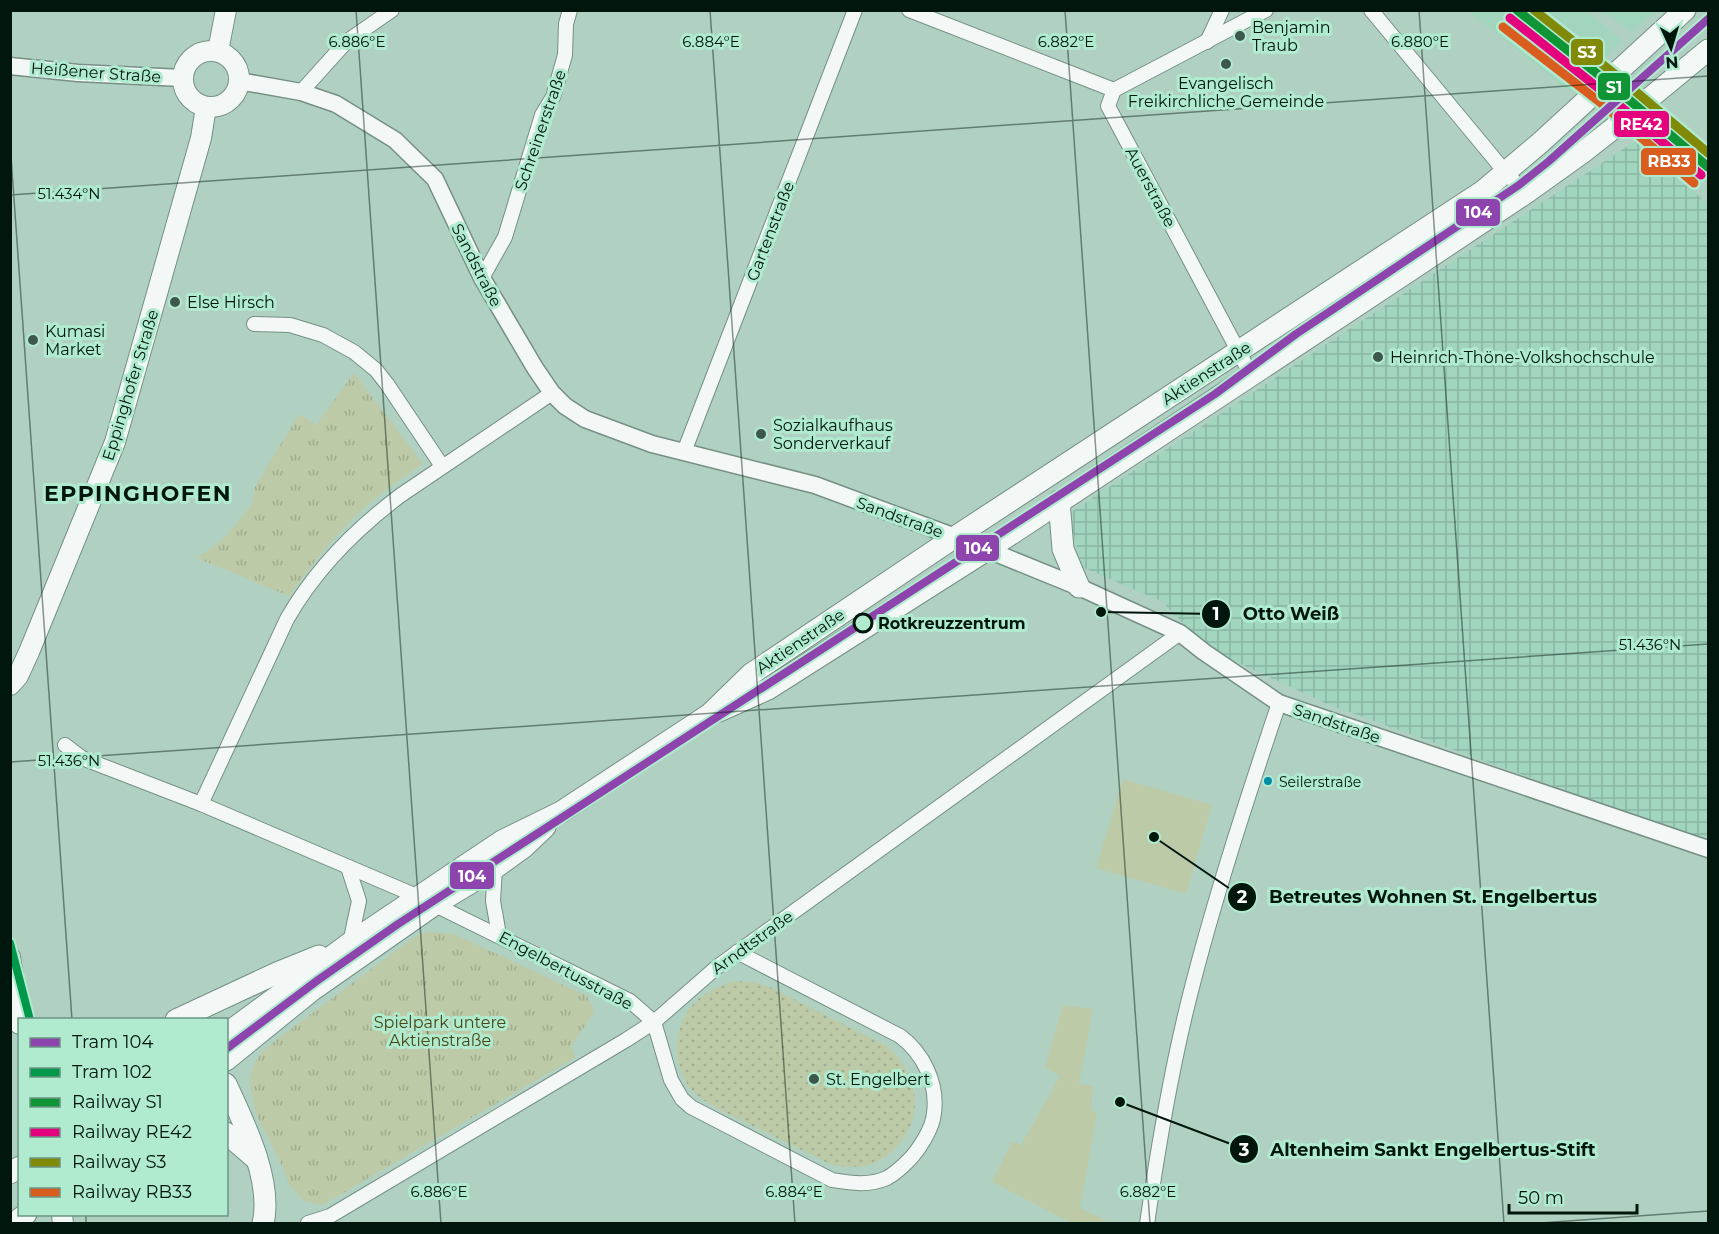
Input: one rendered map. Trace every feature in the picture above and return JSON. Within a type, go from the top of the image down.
[{"type":"main road","points":[[218,51],[226,10]]},
{"type":"main road","name":"Aktienstraße","points":[[228,1058],[502,841],[561,812],[710,714],[751,674],[955,537],[1483,191],[1685,10]]},
{"type":"main road","name":"Aktienstraße","points":[[710,714],[768,689],[987,550],[1526,193],[1610,131],[1708,50]]},
{"type":"main road","points":[[218,51],[229,57],[237,68],[239,81],[234,96],[222,106],[206,108],[193,102],[184,91],[182,78],[188,62],[201,52],[218,51]]},
{"type":"main road","name":"Eppinghofer Straße","points":[[10,685],[18,676],[29,652],[115,442],[198,149],[206,108]]},
{"type":"main road","points":[[1059,501],[1063,549],[1079,587]]},
{"type":"main road","name":"Aktienstraße","points":[[228,1033],[350,943],[427,901],[495,868],[524,847],[561,812]]},
{"type":"main road","points":[[180,1018],[277,973],[350,943]]},
{"type":"main road","points":[[10,957],[19,1018]]},
{"type":"main road","points":[[228,1088],[245,1124],[263,1182],[266,1209],[263,1224]]},
{"type":"main road","points":[[228,1135],[255,1158]]},
{"type":"street","points":[[301,92],[346,42],[392,10]]},
{"type":"street","name":"Schreinerstraße","points":[[482,278],[505,237],[542,115],[553,97],[565,55],[566,24],[570,10]]},
{"type":"street","name":"Gartenstraße","points":[[684,452],[855,10]]},
{"type":"street","points":[[909,10],[1114,90],[1266,10]]},
{"type":"street","points":[[1207,42],[1222,10]]},
{"type":"street","points":[[1371,10],[1526,193]]},
{"type":"street","name":"Heißener Straße","points":[[10,66],[182,78]]},
{"type":"street","name":"Sandstraße","points":[[239,81],[301,92],[336,104],[395,140],[435,179],[482,278],[510,329],[552,393],[565,406],[585,419],[652,444],[815,485],[955,537],[1079,587],[1180,633],[1279,703],[1708,849]]},
{"type":"street","name":"Auerstraße","points":[[1114,90],[1108,106],[1251,375]]},
{"type":"street","points":[[254,324],[290,324],[323,335],[354,352],[376,370],[387,384],[442,466]]},
{"type":"street","points":[[201,804],[271,652],[297,603],[333,557],[381,510],[442,466],[552,393]]},
{"type":"street","name":"Arndtstraße","points":[[308,1223],[330,1216],[654,1022],[693,986],[737,952],[1180,633]]},
{"type":"street","points":[[1147,1224],[1170,1081],[1190,995],[1244,808],[1279,703]]},
{"type":"street","name":"Engelbertusstraße","points":[[65,746],[82,758],[201,804],[427,901],[630,1001],[654,1022]]},
{"type":"street","points":[[348,867],[359,901],[350,943]]},
{"type":"street","points":[[495,868],[493,901],[499,935]]},
{"type":"street","points":[[654,1022],[673,1086],[682,1099],[703,1115],[832,1180],[870,1183],[889,1177],[904,1165],[920,1148],[934,1114],[933,1093],[928,1072],[919,1054],[900,1036],[737,952]]},
{"type":"shaded area","points":[[1468,11],[1587,11],[1622,41],[1570,92]]},
{"type":"shaded area","points":[[1602,11],[1656,11],[1632,32]]},
{"type":"shaded area","points":[[1640,138],[1708,205],[1708,842],[1327,704],[1211,650],[1161,601],[1082,567],[1068,514]]},
{"type":"green space","points":[[354,373],[423,464],[381,494],[347,524],[289,596],[197,558],[223,539],[251,506],[255,487],[299,414],[316,425]]},
{"type":"green space","points":[[1123,779],[1212,805],[1186,894],[1096,868]]},
{"type":"green space","name":"Spielpark untere Aktienstraße","points":[[429,932],[454,934],[587,996],[594,1012],[571,1047],[576,1057],[323,1205],[304,1201],[289,1185],[284,1170],[255,1112],[249,1080],[254,1064],[262,1052],[276,1040],[417,935]]},
{"type":"green space","points":[[735,981],[754,982],[770,987],[885,1045],[898,1058],[908,1073],[915,1105],[912,1121],[905,1136],[894,1150],[873,1164],[849,1167],[832,1165],[717,1108],[691,1089],[681,1073],[677,1053],[681,1025],[690,1008],[702,996],[717,987]]},
{"type":"green space","points":[[1063,1005],[1093,1009],[1079,1084],[1093,1086],[1091,1109],[1097,1114],[1080,1208],[1111,1223],[1072,1223],[992,1182],[1012,1141],[1021,1145],[1060,1076],[1045,1067]]},
{"type":"tram line","name":"104","points":[[228,1048],[398,924],[1215,394],[1296,334],[1519,185],[1708,19]]},
{"type":"tram line","name":"102","points":[[10,943],[29,1018]]},
{"type":"rail line","name":"S1","points":[[1517,10],[1614,87],[1708,167]]},
{"type":"rail line","name":"S3","points":[[1534,10],[1621,79],[1708,153]]},
{"type":"rail line","name":"RE42","points":[[1510,18],[1607,95],[1701,175]]},
{"type":"rail line","name":"RB33","points":[[1503,27],[1601,103],[1694,183]]},
{"type":"place","name":"Benjamin Traub","points":[[1240,36]]},
{"type":"place","name":"Evangelisch Freikirchliche Gemeinde","points":[[1226,64]]},
{"type":"place","name":"Else Hirsch","points":[[175,302]]},
{"type":"place","name":"Kumasi Market","points":[[33,340]]},
{"type":"place","name":"Heinrich-Thöne-Volkshochschule","points":[[1378,357]]},
{"type":"place","name":"Sozialkaufhaus Sonderverkauf","points":[[761,434]]},
{"type":"place","name":"Otto Weiß","points":[[1101,612]]},
{"type":"place","name":"Rotkreuzzentrum","points":[[863,623]]},
{"type":"place","name":"Seilerstraße","points":[[1268,781]]},
{"type":"place","name":"Betreutes Wohnen St. Engelbertus","points":[[1154,837]]},
{"type":"place","name":"St. Engelbert","points":[[814,1079]]},
{"type":"place","name":"Altenheim Sankt Engelbertus-Stift","points":[[1120,1102]]},
{"type":"district","name":"EPPINGHOFEN","points":[[138,493]]}]
